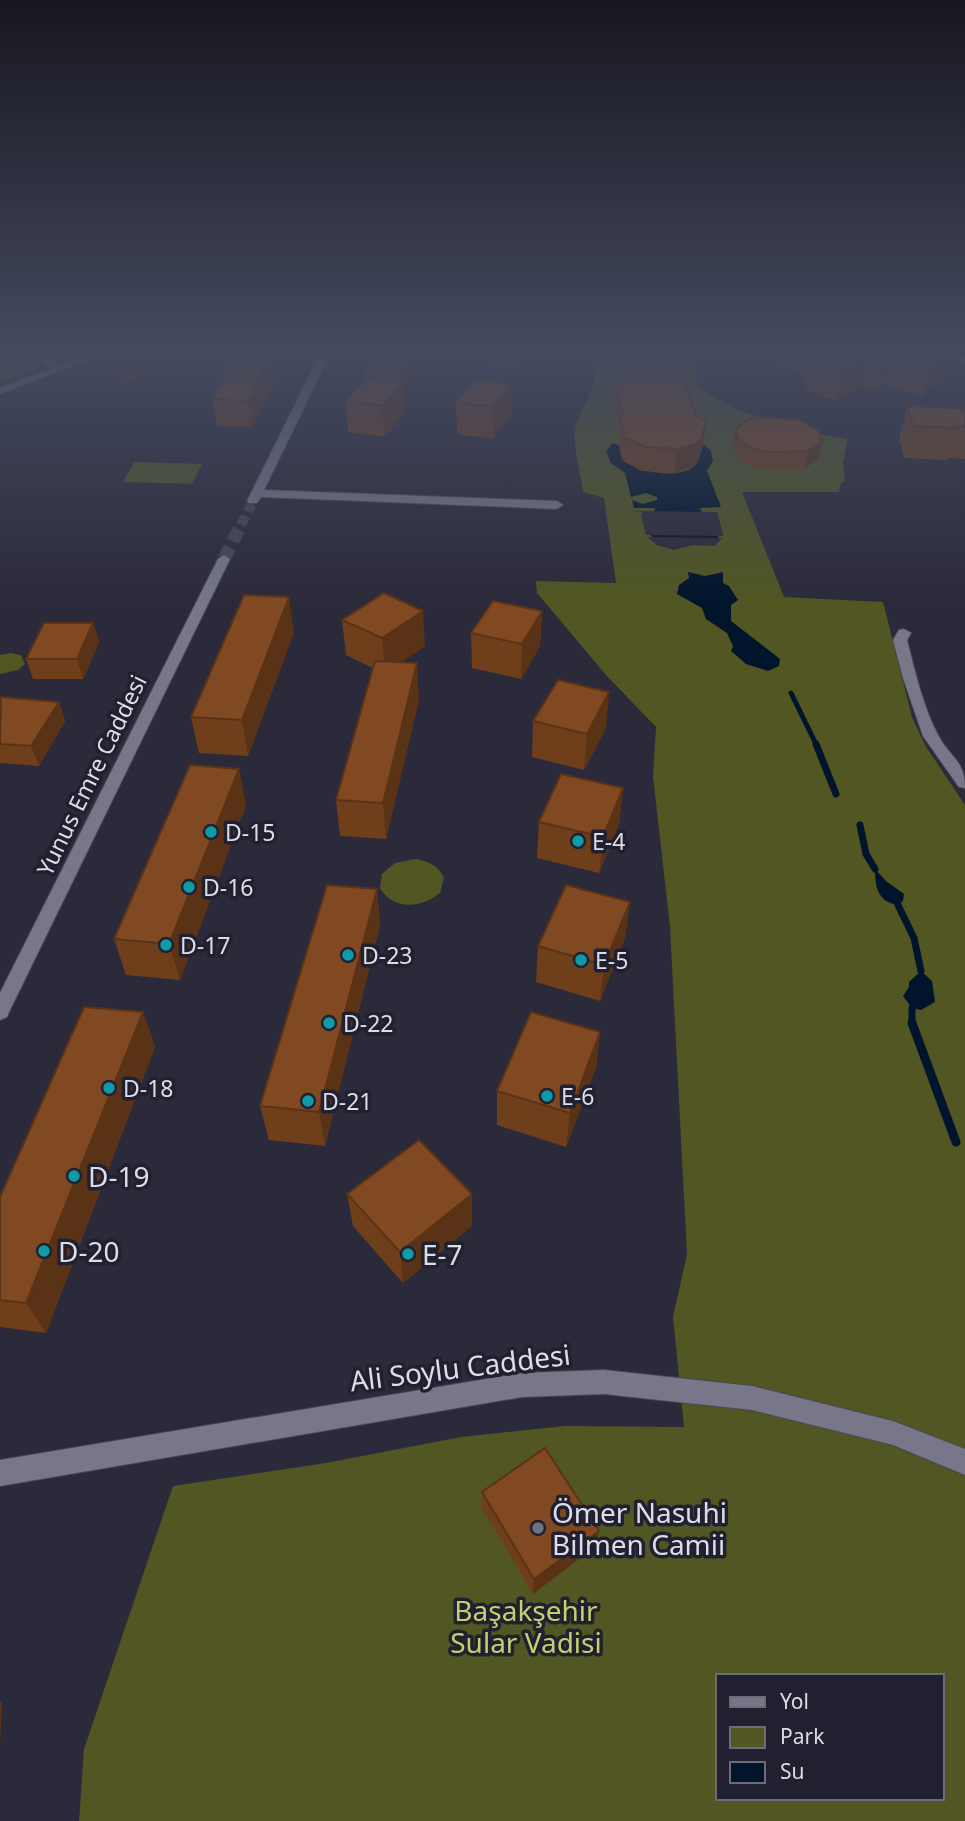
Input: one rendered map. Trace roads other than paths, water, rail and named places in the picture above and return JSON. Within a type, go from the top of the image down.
[{"type":"street","points":[[285,435],[254,499],[557,505]]},
{"type":"street","name":"Yunus Emre Caddesi","points":[[0,1012],[224,559]]},
{"type":"street","points":[[904,633],[900,640],[910,678],[932,736],[965,783]]},
{"type":"street","name":"Ali Soylu Caddesi","points":[[0,1473],[522,1385],[604,1382],[752,1398],[893,1433],[965,1462]]},
{"type":"water","points":[[612,443],[625,447],[622,460],[629,464],[648,471],[670,474],[680,473],[696,464],[702,443],[711,451],[713,461],[707,471],[721,507],[700,508],[702,512],[714,513],[720,533],[717,540],[653,538],[649,533],[655,508],[634,508],[632,500],[643,504],[657,500],[657,497],[646,493],[631,497],[625,473],[611,463],[606,452]]},
{"type":"water","points":[[688,572],[705,576],[723,572],[723,583],[729,586],[738,600],[731,605],[731,621],[780,659],[779,666],[768,671],[746,664],[731,651],[733,646],[727,633],[706,619],[702,608],[677,594],[679,585],[689,578]]},
{"type":"water","points":[[875,869],[904,894],[903,901],[898,905],[886,901],[879,893]]},
{"type":"water","points":[[921,971],[932,981],[935,1002],[921,1010],[912,1008],[903,996],[909,982]]},
{"type":"waterway","points":[[791,693],[817,746]]},
{"type":"waterway","points":[[816,744],[836,794]]},
{"type":"waterway","points":[[860,825],[866,854],[875,869]]},
{"type":"waterway","points":[[898,905],[914,938],[921,971]]},
{"type":"waterway","points":[[912,1008],[912,1023]]},
{"type":"waterway","points":[[912,1023],[956,1142]]},
{"type":"tunnel","points":[[241,525],[252,504]]},
{"type":"tunnel","points":[[224,559],[241,525]]},
{"type":"place","name":"D-15","points":[[211,832]]},
{"type":"place","name":"E-4","points":[[578,841]]},
{"type":"place","name":"D-16","points":[[189,887]]},
{"type":"place","name":"D-17","points":[[166,945]]},
{"type":"place","name":"D-23","points":[[348,955]]},
{"type":"place","name":"E-5","points":[[581,960]]},
{"type":"place","name":"D-22","points":[[329,1023]]},
{"type":"place","name":"D-18","points":[[109,1088]]},
{"type":"place","name":"E-6","points":[[547,1096]]},
{"type":"place","name":"D-21","points":[[308,1101]]},
{"type":"place","name":"D-19","points":[[74,1176]]},
{"type":"place","name":"D-20","points":[[44,1251]]},
{"type":"place","name":"E-7","points":[[408,1254]]},
{"type":"place","name":"Ömer Nasuhi Bilmen Camii","points":[[538,1528]]},
{"type":"park label","name":"Başakşehir Sular Vadisi","points":[[526,1626]]}]
